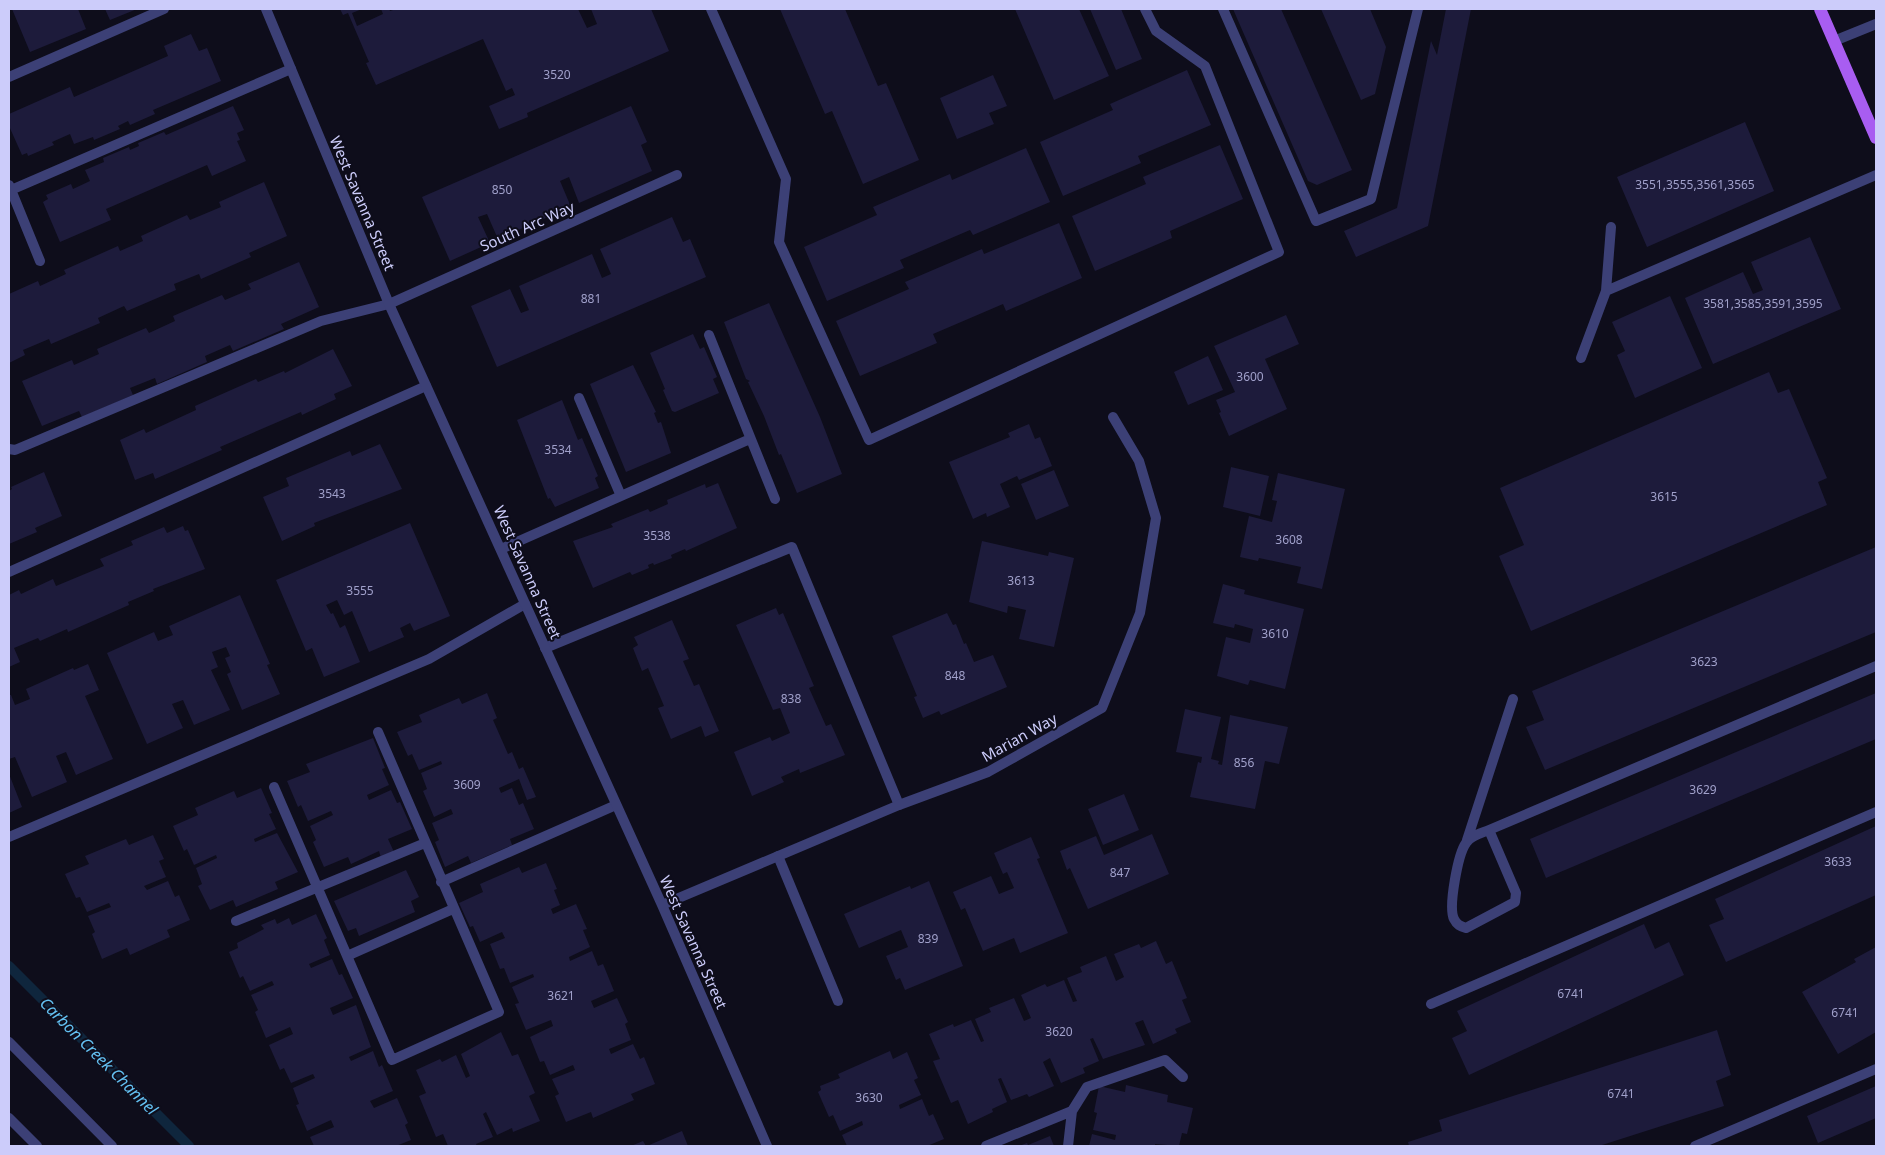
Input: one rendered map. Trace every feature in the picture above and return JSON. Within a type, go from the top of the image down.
[{"type":"main road","points":[[1820,9],[1876,138]]},
{"type":"street","points":[[9,77],[164,9]]},
{"type":"street","name":"West Savanna Street","points":[[266,9],[389,304],[662,905],[767,1146]]},
{"type":"street","points":[[711,9],[786,179],[779,242],[869,440],[1279,252],[1205,66],[1156,31],[1146,9]]},
{"type":"street","points":[[1222,9],[1316,221],[1371,199],[1418,9]]},
{"type":"street","points":[[1834,41],[1876,24]]},
{"type":"street","points":[[40,261],[10,187],[291,69]]},
{"type":"street","name":"South Arc Way","points":[[9,449],[16,450],[321,321],[389,304],[677,175]]},
{"type":"street","points":[[1606,291],[1876,175]]},
{"type":"street","points":[[1581,358],[1606,291],[1612,227]]},
{"type":"street","points":[[709,335],[775,499]]},
{"type":"street","points":[[9,572],[426,386]]},
{"type":"street","points":[[579,398],[621,496]]},
{"type":"street","name":"Marian Way","points":[[662,905],[899,805],[988,772],[1102,708],[1140,613],[1156,518],[1140,461],[1113,418]]},
{"type":"street","points":[[501,549],[750,439]]},
{"type":"street","points":[[545,648],[792,547],[899,805]]},
{"type":"street","points":[[9,837],[429,658],[525,604]]},
{"type":"street","points":[[1467,840],[1876,666]]},
{"type":"street","points":[[1489,830],[1516,894],[1515,902],[1466,928],[1459,926],[1453,918],[1452,894],[1467,840],[1513,699]]},
{"type":"street","points":[[274,788],[392,1060],[499,1012],[441,882],[378,732]]},
{"type":"street","points":[[441,882],[616,805]]},
{"type":"street","points":[[1430,1004],[1876,812]]},
{"type":"street","points":[[236,921],[425,843]]},
{"type":"street","points":[[778,856],[838,1001]]},
{"type":"street","points":[[347,956],[453,909]]},
{"type":"street","points":[[9,1042],[112,1146]]},
{"type":"street","points":[[1068,1146],[1072,1111],[1088,1087],[1165,1060],[1183,1077]]},
{"type":"street","points":[[1695,1146],[1876,1069]]},
{"type":"street","points":[[986,1146],[1072,1111]]},
{"type":"street","points":[[9,1118],[37,1146]]},
{"type":"building","points":[[12,9],[78,9],[86,29],[30,52]]},
{"type":"building","points":[[105,9],[137,9],[110,20]]},
{"type":"building","points":[[340,9],[362,9],[352,13],[357,26],[383,14],[381,9],[389,9],[390,11],[396,9],[578,9],[587,28],[597,24],[591,9],[651,9],[669,51],[527,113],[528,117],[499,129],[489,106],[515,95],[512,88],[506,91],[483,39],[376,85],[366,63],[369,62],[348,13],[343,15]]},
{"type":"building","points":[[780,9],[845,9],[878,86],[886,83],[919,160],[863,184],[832,111],[825,114]]},
{"type":"building","points":[[1015,9],[1079,9],[1109,76],[1054,100]]},
{"type":"building","points":[[1090,9],[1121,9],[1142,59],[1116,70]]},
{"type":"building","points":[[1233,9],[1281,9],[1352,170],[1317,185],[1308,181]]},
{"type":"building","points":[[1321,9],[1370,9],[1386,47],[1375,94],[1361,100]]},
{"type":"building","points":[[1446,9],[1471,9],[1428,226],[1356,257],[1344,231],[1397,208],[1431,41],[1437,55]]},
{"type":"building","points":[[191,34],[199,51],[207,48],[221,81],[153,110],[155,114],[130,125],[128,121],[118,126],[120,129],[94,140],[93,137],[74,144],[70,134],[52,142],[54,145],[28,156],[27,153],[22,155],[9,126],[9,114],[70,87],[74,97],[168,56],[164,46]]},
{"type":"building","points":[[1187,70],[1211,125],[1138,156],[1141,163],[1063,196],[1040,142],[1113,110],[1110,104]]},
{"type":"building","points":[[993,75],[1007,106],[989,113],[994,124],[957,139],[940,98]]},
{"type":"building","points":[[233,106],[244,130],[237,133],[240,140],[237,141],[246,161],[212,176],[207,165],[106,209],[111,220],[60,242],[43,202],[48,199],[46,195],[71,184],[73,189],[90,181],[85,170],[104,162],[103,158],[129,147],[130,150],[139,146],[138,143],[164,132],[166,135]]},
{"type":"building","points":[[631,106],[647,142],[641,145],[652,171],[579,203],[569,177],[560,181],[571,207],[498,239],[487,214],[478,217],[490,243],[450,261],[422,197]]},
{"type":"building","points":[[1745,122],[1774,191],[1647,247],[1617,177]]},
{"type":"building","points":[[1220,145],[1243,199],[1170,231],[1172,238],[1095,271],[1072,216],[1146,184],[1143,177]]},
{"type":"building","points":[[1026,148],[1050,202],[973,235],[970,230],[900,260],[904,268],[827,301],[804,247],[877,215],[873,207],[950,174],[952,180]]},
{"type":"building","points":[[264,182],[287,236],[249,253],[251,257],[201,279],[199,274],[174,284],[176,290],[127,311],[124,306],[98,318],[100,323],[51,344],[49,339],[23,350],[25,355],[9,363],[9,294],[38,281],[40,286],[66,274],[64,270],[118,246],[120,251],[143,241],[141,236],[187,215],[190,220],[221,207],[219,202]]},
{"type":"building","points":[[672,217],[683,242],[690,239],[706,277],[497,367],[471,306],[510,289],[521,313],[529,310],[519,286],[592,254],[602,278],[611,274],[600,249]]},
{"type":"building","points":[[1059,223],[1082,278],[1006,311],[1003,304],[933,334],[937,343],[860,376],[836,321],[909,289],[905,282],[982,249],[984,254]]},
{"type":"building","points":[[1810,237],[1841,309],[1713,364],[1685,298],[1743,272],[1753,294],[1763,290],[1751,262]]},
{"type":"building","points":[[299,262],[319,307],[281,324],[284,329],[233,351],[230,345],[205,356],[207,362],[157,384],[155,378],[130,388],[133,395],[82,417],[79,411],[42,426],[22,381],[72,360],[74,365],[99,354],[97,349],[146,328],[149,333],[175,321],[173,316],[222,295],[225,300],[251,289],[248,284]]},
{"type":"building","points":[[1670,296],[1702,368],[1635,398],[1617,355],[1625,351],[1612,322]]},
{"type":"building","points":[[769,303],[820,417],[842,474],[797,493],[748,382],[750,381],[746,379],[724,322]]},
{"type":"building","points":[[1286,315],[1299,344],[1265,359],[1287,409],[1229,436],[1219,413],[1221,412],[1216,400],[1235,392],[1214,346]]},
{"type":"building","points":[[693,334],[700,349],[704,347],[717,377],[713,379],[719,393],[675,412],[672,411],[663,390],[665,389],[650,353]]},
{"type":"building","points":[[333,349],[352,386],[334,394],[336,399],[302,415],[301,412],[220,447],[222,450],[155,479],[153,473],[135,480],[120,440],[144,429],[146,433],[196,410],[195,406],[256,379],[258,382],[284,371],[285,373]]},
{"type":"building","points":[[1208,356],[1223,390],[1188,405],[1174,372]]},
{"type":"building","points":[[633,365],[656,412],[654,413],[658,423],[661,422],[671,453],[626,472],[590,384]]},
{"type":"building","points":[[1769,372],[1778,393],[1789,389],[1827,478],[1818,482],[1827,505],[1531,631],[1499,556],[1524,545],[1500,488]]},
{"type":"building","points":[[562,400],[578,440],[582,438],[598,476],[595,478],[599,488],[555,507],[550,498],[548,499],[517,420]]},
{"type":"building","points":[[1029,424],[1035,439],[1040,437],[1052,466],[1019,480],[1017,476],[1000,484],[1010,507],[987,517],[986,513],[973,519],[949,462],[1010,437],[1008,433]]},
{"type":"building","points":[[380,444],[402,489],[314,523],[315,526],[282,541],[263,497],[289,486],[286,478],[350,451],[352,456]]},
{"type":"building","points":[[1231,467],[1269,476],[1260,516],[1223,507]]},
{"type":"building","points":[[1054,470],[1069,506],[1036,520],[1021,484]]},
{"type":"building","points":[[44,472],[62,516],[35,528],[37,532],[9,544],[9,491],[12,489],[11,487]]},
{"type":"building","points":[[1278,473],[1345,489],[1322,589],[1297,583],[1301,567],[1259,558],[1258,561],[1240,557],[1249,516],[1272,522],[1277,501],[1272,500]]},
{"type":"building","points":[[718,483],[737,528],[686,551],[685,549],[671,555],[672,558],[654,565],[653,563],[648,565],[649,568],[632,575],[630,572],[593,588],[573,541],[613,527],[611,524],[648,509],[650,512],[668,504],[667,500],[705,484],[706,488]]},
{"type":"building","points":[[410,523],[450,616],[414,631],[410,623],[400,628],[404,637],[369,652],[352,611],[344,615],[337,600],[326,605],[331,614],[333,613],[340,628],[345,625],[360,662],[324,677],[312,648],[306,651],[276,580]]},
{"type":"building","points":[[183,526],[185,531],[188,530],[205,569],[153,589],[154,591],[128,602],[129,605],[68,632],[67,629],[40,641],[38,638],[14,648],[20,662],[9,667],[9,595],[19,590],[21,594],[53,579],[56,586],[104,566],[100,559],[133,545],[131,541],[164,527],[167,533]]},
{"type":"building","points":[[982,541],[1048,556],[1049,552],[1074,558],[1054,647],[1019,639],[1026,610],[1008,606],[1007,613],[969,602]]},
{"type":"building","points":[[1876,547],[1876,632],[1545,770],[1526,727],[1544,720],[1532,691]]},
{"type":"building","points":[[1223,584],[1245,590],[1244,594],[1304,609],[1285,689],[1250,680],[1248,685],[1217,676],[1226,637],[1250,643],[1253,629],[1235,624],[1234,628],[1213,623]]},
{"type":"building","points":[[240,595],[270,664],[267,665],[280,694],[242,710],[227,674],[231,672],[225,658],[230,656],[226,647],[212,652],[218,667],[211,670],[230,710],[194,725],[183,700],[172,704],[183,728],[147,744],[107,653],[154,632],[158,641],[173,635],[169,626]]},
{"type":"building","points":[[776,608],[779,615],[783,613],[814,686],[809,688],[826,726],[831,724],[845,755],[800,773],[799,769],[781,777],[784,782],[752,796],[734,752],[770,737],[772,741],[790,733],[780,708],[773,710],[736,625]]},
{"type":"building","points":[[947,613],[953,625],[956,624],[974,662],[993,655],[1007,687],[941,715],[939,711],[923,718],[914,697],[917,696],[892,636]]},
{"type":"building","points":[[672,620],[689,659],[683,661],[694,686],[699,684],[719,731],[705,737],[701,726],[671,739],[658,708],[664,706],[648,668],[642,671],[633,648],[638,645],[634,637]]},
{"type":"building","points":[[88,664],[99,690],[85,696],[113,759],[76,775],[66,752],[56,756],[67,782],[32,797],[15,757],[9,759],[9,695],[11,695],[15,705],[30,699],[26,689],[73,668],[74,670]]},
{"type":"building","points":[[487,693],[497,718],[493,720],[508,754],[512,752],[519,769],[523,767],[536,797],[527,800],[519,779],[499,788],[501,793],[512,788],[519,805],[523,803],[534,829],[510,839],[512,845],[471,863],[468,856],[445,867],[435,842],[439,840],[432,823],[453,814],[451,809],[434,817],[423,791],[427,789],[421,773],[442,764],[441,761],[419,770],[412,754],[408,756],[397,732],[422,722],[419,715],[459,698],[462,704]]},
{"type":"building","points":[[1876,693],[1876,739],[1546,878],[1530,839]]},
{"type":"building","points":[[1185,709],[1221,717],[1211,759],[1219,761],[1218,764],[1222,765],[1230,715],[1288,727],[1279,764],[1265,761],[1255,809],[1190,797],[1198,762],[1201,763],[1202,757],[1176,752]]},
{"type":"building","points":[[373,738],[385,768],[382,769],[389,785],[367,795],[369,800],[391,790],[397,803],[400,802],[412,829],[388,839],[394,852],[381,858],[379,851],[351,864],[348,857],[324,867],[313,842],[316,840],[310,826],[333,815],[331,811],[308,821],[301,805],[298,807],[287,781],[310,772],[306,764]]},
{"type":"building","points":[[9,774],[22,807],[9,813]]},
{"type":"building","points":[[261,788],[272,813],[269,814],[276,829],[254,839],[255,842],[277,833],[298,872],[275,882],[278,889],[236,907],[233,900],[210,910],[198,886],[202,884],[196,868],[217,858],[216,855],[194,865],[187,849],[184,851],[173,826],[198,815],[195,808],[234,791],[237,798]]},
{"type":"building","points":[[1124,794],[1139,830],[1103,845],[1088,809]]},
{"type":"building","points":[[1876,826],[1876,895],[1726,962],[1709,925],[1724,919],[1715,899]]},
{"type":"building","points":[[1152,834],[1169,874],[1088,909],[1070,868],[1067,870],[1060,851],[1096,836],[1104,855]]},
{"type":"building","points":[[153,835],[164,859],[159,861],[166,877],[144,886],[147,890],[168,881],[175,897],[179,895],[190,920],[167,930],[170,937],[130,955],[127,948],[102,959],[92,934],[95,932],[88,916],[111,907],[109,903],[87,912],[80,897],[76,898],[65,874],[89,864],[85,856],[126,839],[129,845]]},
{"type":"building","points":[[1031,837],[1040,858],[1037,859],[1068,933],[1020,953],[1014,938],[983,951],[965,908],[961,910],[953,892],[991,876],[999,894],[1014,888],[1007,872],[1003,874],[994,853]]},
{"type":"building","points":[[546,863],[557,889],[554,890],[560,905],[551,909],[553,914],[576,904],[587,929],[583,930],[590,947],[569,957],[570,961],[592,951],[598,966],[603,964],[614,991],[591,1001],[594,1008],[617,998],[628,1022],[625,1024],[631,1040],[609,1049],[611,1054],[633,1044],[640,1059],[644,1057],[655,1084],[631,1094],[634,1100],[593,1118],[591,1112],[566,1122],[555,1096],[559,1094],[552,1079],[575,1070],[573,1065],[550,1075],[544,1061],[540,1062],[530,1037],[553,1026],[551,1020],[526,1030],[515,1004],[519,1003],[512,987],[534,977],[533,974],[510,983],[504,968],[500,969],[490,944],[505,938],[502,932],[480,942],[473,926],[470,927],[459,903],[483,892],[480,884],[519,867],[522,873]]},
{"type":"building","points":[[406,870],[419,897],[411,901],[415,912],[359,936],[356,928],[348,931],[334,901]]},
{"type":"building","points":[[929,881],[963,966],[905,990],[900,978],[896,980],[886,956],[908,947],[901,930],[859,948],[844,914],[910,886],[911,889]]},
{"type":"building","points":[[316,914],[327,938],[324,940],[330,955],[309,964],[311,968],[332,959],[339,975],[342,974],[353,998],[330,1008],[333,1015],[356,1005],[371,1047],[349,1057],[351,1061],[373,1051],[379,1067],[382,1065],[393,1091],[370,1101],[374,1108],[397,1098],[408,1123],[405,1125],[411,1140],[396,1146],[314,1146],[310,1137],[334,1127],[331,1120],[307,1131],[296,1105],[299,1104],[293,1088],[315,1078],[313,1074],[291,1083],[284,1068],[280,1070],[269,1045],[293,1034],[290,1027],[266,1038],[255,1012],[258,1010],[251,995],[274,985],[272,981],[250,991],[243,976],[240,978],[229,952],[238,948],[237,943],[264,929],[261,925],[275,919],[277,924],[289,918],[292,925]]},
{"type":"building","points":[[1644,924],[1655,949],[1669,942],[1684,975],[1469,1075],[1452,1038],[1467,1031],[1457,1011]]},
{"type":"building","points":[[1156,941],[1166,964],[1172,961],[1187,998],[1182,1000],[1191,1022],[1175,1029],[1177,1033],[1153,1044],[1143,1020],[1135,1023],[1145,1045],[1103,1059],[1093,1038],[1090,1039],[1099,1061],[1083,1068],[1085,1073],[1061,1083],[1050,1058],[1043,1062],[1054,1086],[1029,1097],[1027,1094],[1011,1100],[1001,1078],[998,1079],[1007,1102],[992,1109],[993,1112],[968,1124],[958,1100],[951,1103],[933,1061],[940,1059],[929,1034],[953,1024],[954,1027],[971,1020],[981,1042],[984,1041],[975,1019],[991,1012],[989,1008],[1014,998],[1024,1021],[1031,1018],[1021,995],[1045,984],[1047,987],[1064,980],[1073,1002],[1077,1001],[1067,978],[1082,972],[1080,967],[1106,956],[1116,981],[1124,977],[1114,954],[1139,944],[1141,948]]},
{"type":"building","points":[[1876,947],[1876,1032],[1838,1054],[1802,992],[1856,962],[1854,959]]},
{"type":"building","points":[[1717,1030],[1731,1075],[1716,1081],[1724,1106],[1599,1146],[1409,1146],[1408,1142],[1442,1131],[1439,1120]]},
{"type":"building","points":[[501,1032],[512,1056],[518,1054],[535,1093],[529,1096],[540,1121],[513,1132],[512,1128],[497,1135],[486,1112],[483,1114],[493,1137],[476,1144],[477,1146],[448,1146],[443,1134],[436,1137],[419,1096],[426,1093],[416,1070],[440,1059],[442,1062],[456,1055],[466,1078],[470,1076],[461,1054]]},
{"type":"building","points":[[890,1051],[893,1059],[907,1052],[918,1078],[914,1080],[921,1095],[899,1105],[900,1109],[922,1099],[929,1116],[933,1114],[944,1139],[927,1146],[847,1146],[842,1135],[863,1125],[862,1121],[840,1131],[833,1115],[829,1117],[818,1092],[821,1090],[820,1086],[840,1078],[838,1074]]},
{"type":"building","points":[[1126,1085],[1168,1095],[1167,1102],[1193,1108],[1187,1134],[1182,1133],[1179,1146],[1155,1144],[1155,1146],[1089,1146],[1092,1134],[1115,1140],[1116,1135],[1093,1130],[1097,1113],[1094,1112],[1099,1086],[1125,1092]]},
{"type":"building","points":[[1876,1086],[1876,1118],[1818,1143],[1807,1116]]},
{"type":"building","points":[[682,1131],[688,1146],[647,1146]]},
{"type":"building","points":[[1050,1136],[1054,1146],[1019,1146],[1027,1143],[1028,1145]]},
{"type":"building","points":[[643,1141],[646,1146],[631,1146]]},
{"type":"waterway","name":"Carbon Creek Channel","points":[[9,966],[189,1146]]}]
